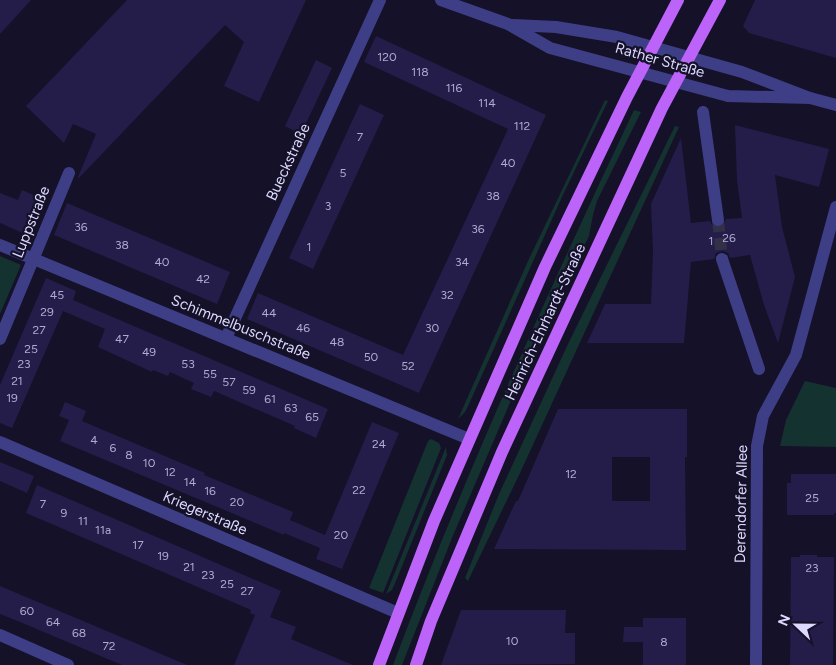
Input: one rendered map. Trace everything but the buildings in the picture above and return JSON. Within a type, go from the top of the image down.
[{"type":"main road","name":"Heinrich-Ehrhardt-Straße","points":[[379,665],[434,521],[545,267],[678,0]]},
{"type":"main road","name":"Heinrich-Ehrhardt-Straße","points":[[416,665],[431,621],[502,452],[662,108],[720,0]]},
{"type":"street","name":"Bueckstraße","points":[[226,338],[380,0]]},
{"type":"street","name":"Rather Straße","points":[[440,0],[508,24],[550,48],[728,96],[810,98]]},
{"type":"street","name":"Rather Straße","points":[[508,24],[556,27],[600,34],[654,47],[742,72],[810,98],[836,105]]},
{"type":"street","points":[[703,112],[718,220]]},
{"type":"street","name":"Luppstraße","points":[[0,339],[69,173]]},
{"type":"street","name":"Derendorfer Allee","points":[[756,665],[757,446],[763,416],[796,355],[836,207]]},
{"type":"street","name":"Schimmelbuschstraße","points":[[0,245],[469,439]]},
{"type":"street","points":[[722,259],[759,369]]},
{"type":"street","name":"Kriegerstraße","points":[[0,442],[398,613]]},
{"type":"street","points":[[0,635],[68,665]]},
{"type":"green space","points":[[605,100],[608,101],[562,197],[469,404],[465,412],[458,419],[528,261]]},
{"type":"green space","points":[[634,110],[641,112],[597,201],[589,236],[515,391],[452,538],[402,665],[393,665],[478,454],[570,247]]},
{"type":"green space","points":[[675,126],[679,127],[520,473],[468,581],[465,578],[499,494],[567,346]]},
{"type":"green space","points":[[0,256],[21,265],[0,314]]},
{"type":"green space","points":[[805,381],[836,388],[836,447],[780,446],[786,420]]},
{"type":"green space","points":[[431,439],[439,443],[441,448],[383,593],[369,588],[428,441]]},
{"type":"green space","points":[[446,447],[447,455],[396,581],[392,590],[386,594]]},
{"type":"tunnel","points":[[718,220],[722,259]]}]
